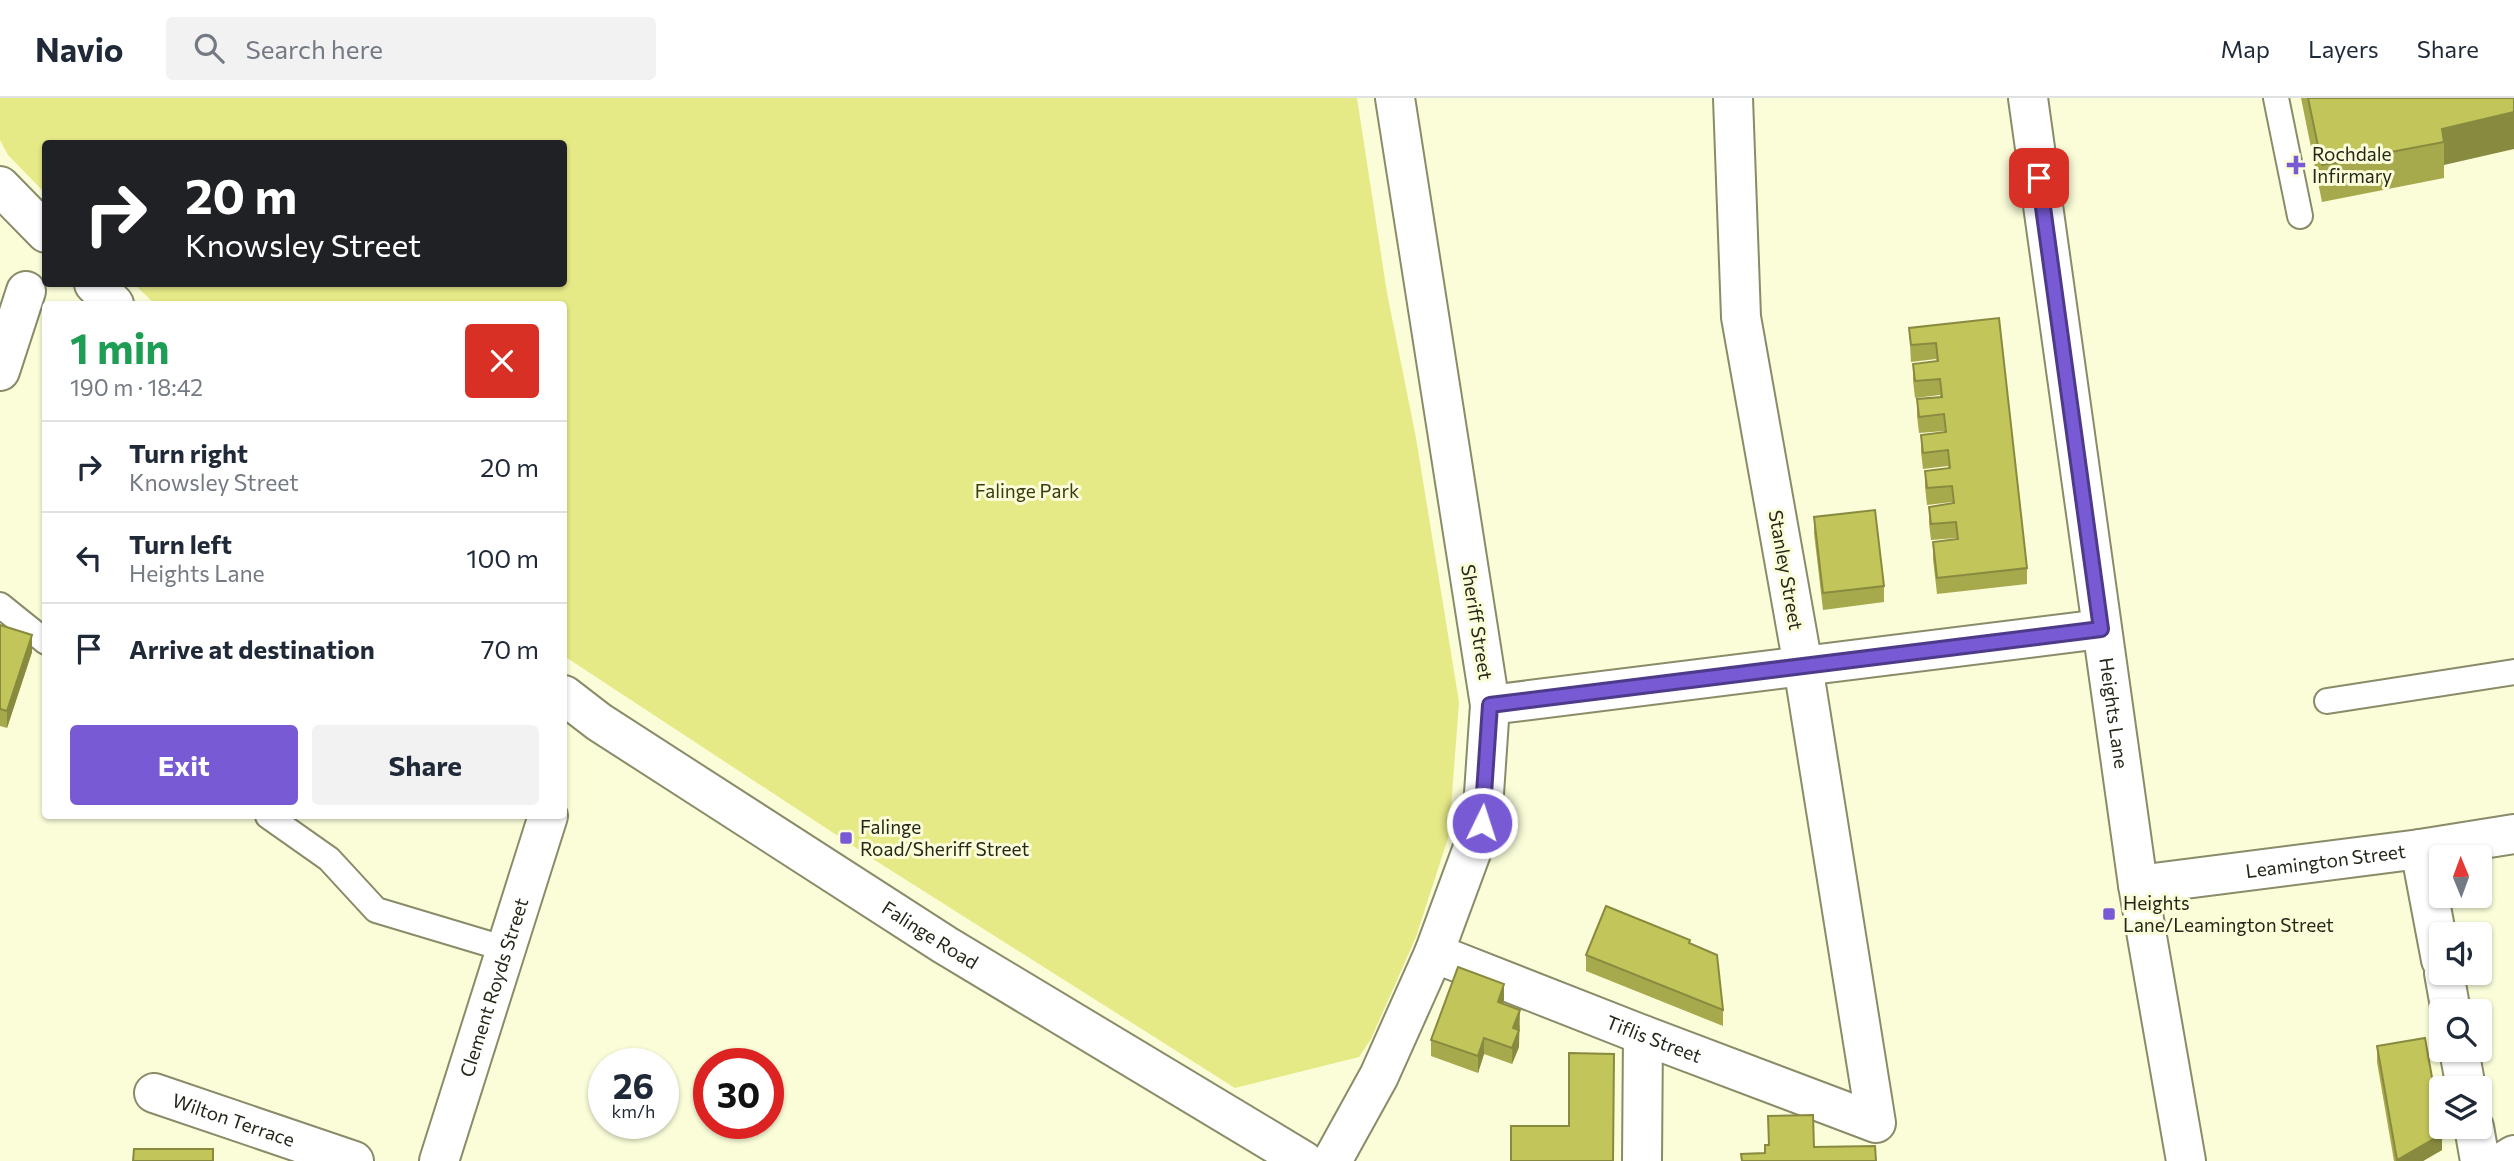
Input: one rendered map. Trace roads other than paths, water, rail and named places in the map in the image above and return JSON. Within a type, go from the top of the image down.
[{"type":"street","name":"Sheriff Street","points":[[1332,1161],[1379,1076],[1434,953],[1482,823],[1490,705],[1395,98]]},
{"type":"street","name":"Stanley Street","points":[[1733,98],[1741,317],[1803,666],[1876,1123]]},
{"type":"street","name":"Heights Lane","points":[[2028,98],[2138,885],[2186,1161]]},
{"type":"street","points":[[0,186],[42,229]]},
{"type":"street","points":[[97,287],[111,301]]},
{"type":"street","points":[[0,371],[26,291]]},
{"type":"street","points":[[1490,705],[2101,629]]},
{"type":"street","name":"Falinge Road","points":[[567,697],[598,722],[945,945],[1304,1161]]},
{"type":"street","name":"Clement Royds Street","points":[[439,1161],[547,819]]},
{"type":"street","name":"Leamington Street","points":[[2138,885],[2420,849],[2514,834]]},
{"type":"street","points":[[2420,849],[2434,922]]},
{"type":"street","name":"Tiflis Street","points":[[1434,953],[1876,1123]]},
{"type":"street","points":[[1642,1161],[1643,1035]]},
{"type":"street","name":"Wilton Terrace","points":[[154,1093],[354,1161]]},
{"type":"street","points":[[2475,1139],[2480,1161]]},
{"type":"street","points":[[2504,1161],[2514,1155]]},
{"type":"lane","points":[[2276,98],[2300,216]]},
{"type":"lane","points":[[0,605],[42,639]]},
{"type":"lane","points":[[2327,701],[2514,672]]},
{"type":"lane","points":[[272,819],[329,859],[376,910],[506,949]]},
{"type":"place","name":"Rochdale Infirmary","points":[[2296,165]]},
{"type":"place","name":"Falinge Road/Sheriff Street","points":[[846,838]]},
{"type":"place","name":"Heights Lane/Leamington Street","points":[[2109,914]]},
{"type":"park label","name":"Falinge Park","points":[[1027,491]]}]
